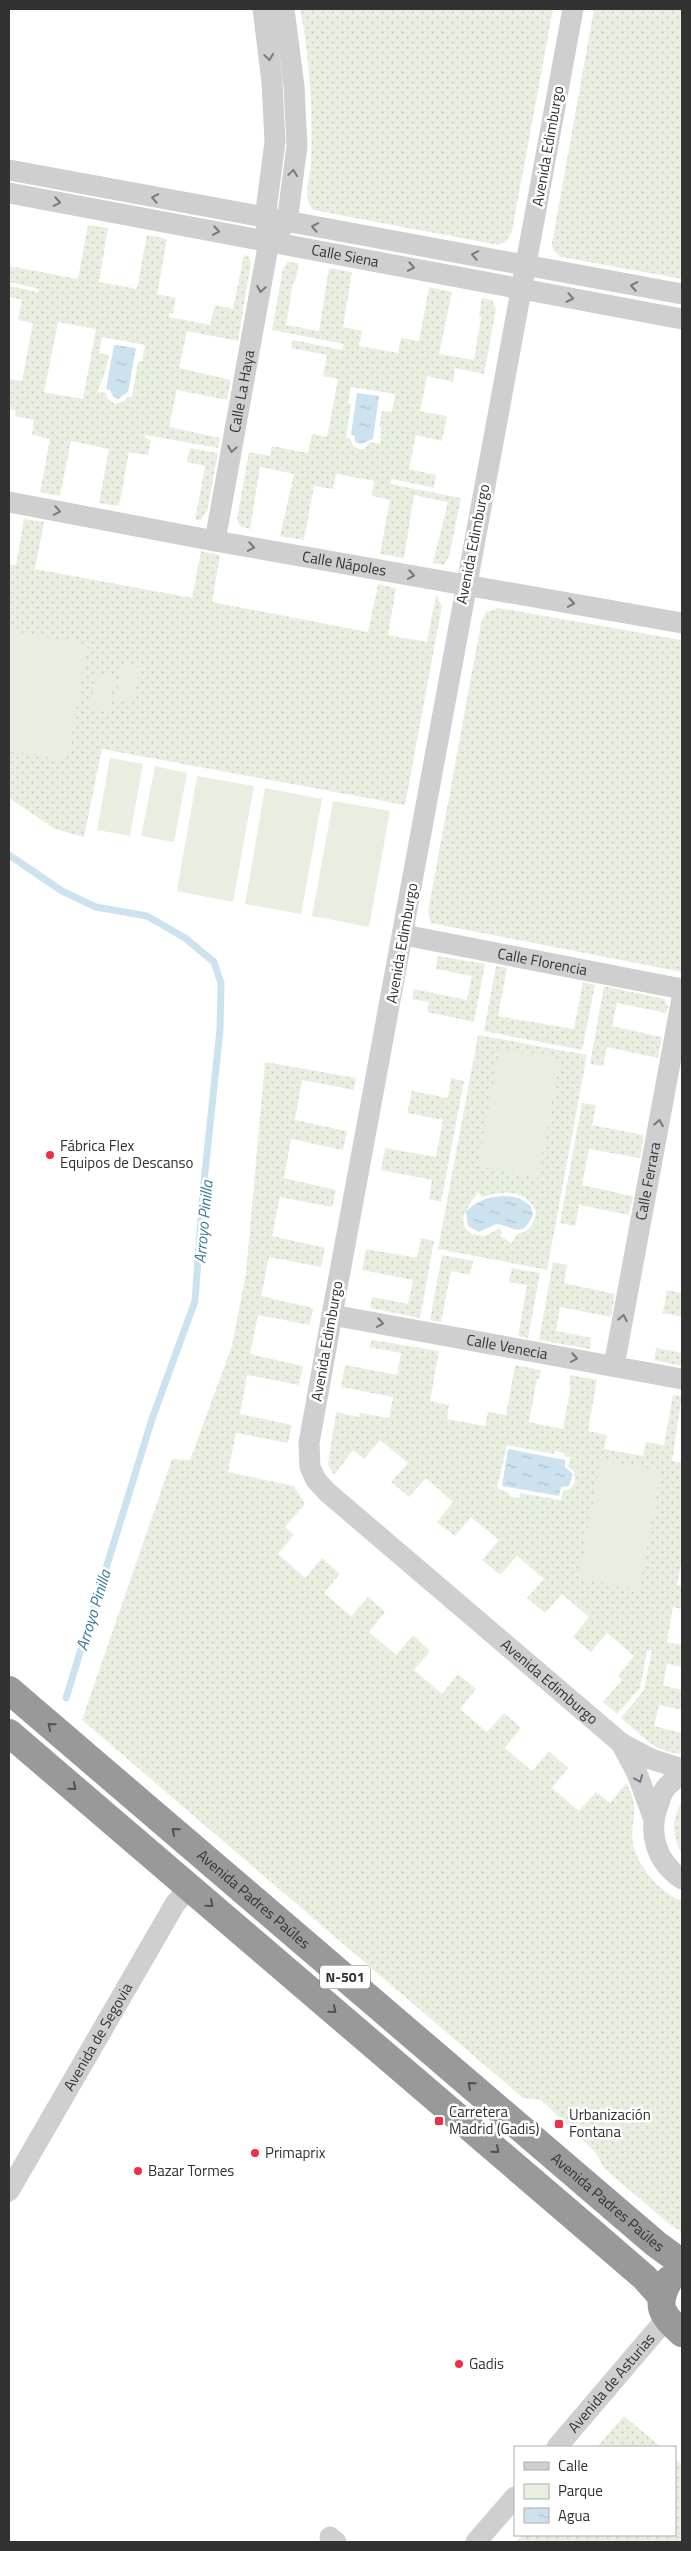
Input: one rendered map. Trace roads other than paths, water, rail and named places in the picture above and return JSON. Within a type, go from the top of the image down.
[{"type":"highway","name":"Avenida Padres Paúles","points":[[9,1690],[656,2244],[682,2263]]},
{"type":"highway","name":"N-501","points":[[9,1733],[593,2233],[670,2316]]},
{"type":"highway","points":[[670,2316],[669,2280],[682,2267]]},
{"type":"street","name":"Calle La Haya","points":[[215,541],[269,241],[265,218],[275,142],[272,82],[262,9]]},
{"type":"street","points":[[269,241],[287,222],[297,146],[294,86],[284,9]]},
{"type":"street","name":"Avenida Edimburgo","points":[[573,9],[465,584],[404,935],[332,1315],[309,1443],[310,1467],[316,1480],[337,1501],[621,1743],[650,1759],[682,1769]]},
{"type":"street","name":"Calle Siena","points":[[9,170],[682,294]]},
{"type":"street","name":"Calle Siena","points":[[9,193],[682,319]]},
{"type":"street","name":"Calle Nápoles","points":[[9,502],[215,541],[682,623]]},
{"type":"street","name":"Calle Florencia","points":[[404,935],[682,989]]},
{"type":"street","name":"Calle Ferrara","points":[[614,1366],[682,998]]},
{"type":"street","name":"Calle Venecia","points":[[332,1315],[682,1379]]},
{"type":"street","name":"Avenida Edimburgo","points":[[621,1743],[637,1773],[653,1817]]},
{"type":"street","points":[[682,1773],[664,1790],[653,1817],[654,1837],[660,1856],[672,1872],[682,1879]]},
{"type":"street","name":"Avenida de Segovia","points":[[9,2191],[175,1904],[190,1887]]},
{"type":"street","name":"Avenida de Asturias","points":[[558,2446],[670,2316]]},
{"type":"street","points":[[476,2542],[514,2498]]},
{"type":"water","points":[[114,345],[136,348],[128,392],[118,399],[113,397],[110,390],[106,389]]},
{"type":"water","points":[[357,393],[379,396],[373,439],[361,444],[355,442],[355,436],[351,434]]},
{"type":"water","points":[[507,1196],[519,1198],[531,1206],[533,1215],[525,1228],[516,1230],[496,1224],[479,1232],[468,1226],[466,1211],[471,1207],[485,1199]]},
{"type":"water","points":[[508,1449],[565,1460],[565,1467],[573,1474],[569,1486],[561,1487],[559,1496],[502,1486]]},
{"type":"waterway","name":"Arroyo Pinilla","points":[[9,855],[62,891],[96,907],[147,916],[185,938],[214,962],[221,983],[220,1030],[203,1191],[195,1301],[152,1419],[66,1698]]},
{"type":"place","name":"Fábrica Flex Equipos de Descanso","points":[[50,1155]]},
{"type":"place","name":"Carretera Madrid (Gadis)","points":[[439,2121]]},
{"type":"place","name":"Urbanización Fontana","points":[[559,2124]]},
{"type":"place","name":"Primaprix","points":[[255,2153]]},
{"type":"place","name":"Bazar Tormes","points":[[138,2171]]},
{"type":"place","name":"Gadis","points":[[459,2364]]}]
